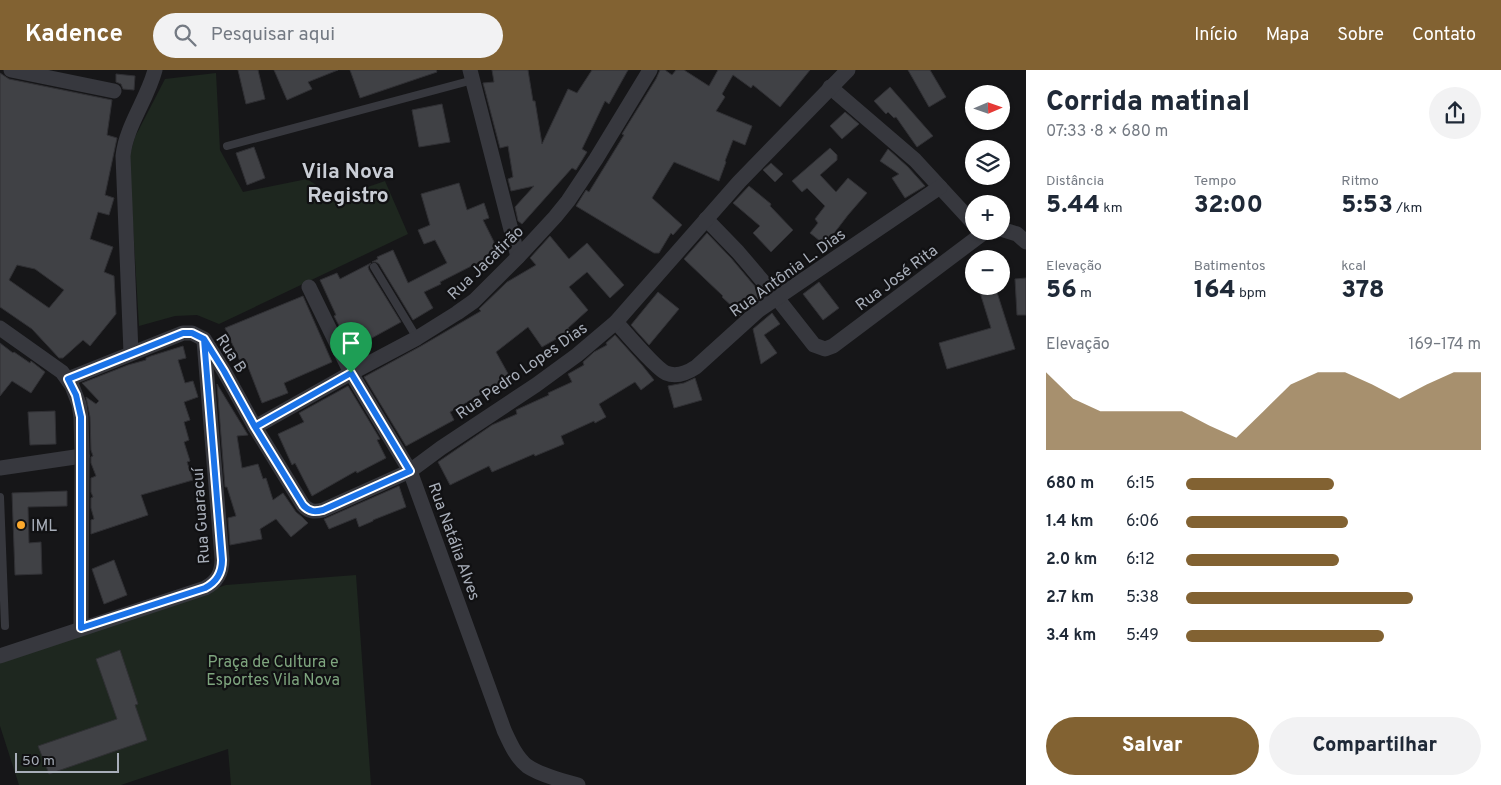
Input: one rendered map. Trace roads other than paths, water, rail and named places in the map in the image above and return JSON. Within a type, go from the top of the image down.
[{"type":"street","points":[[11,70],[114,91]]},
{"type":"street","points":[[131,353],[123,156],[126,140],[148,92],[155,70]]},
{"type":"street","name":"Rua Jacatirão","points":[[255,427],[417,338],[474,300],[555,217],[578,187],[650,70]]},
{"type":"street","name":"Rua Pedro Lopes Dias","points":[[255,427],[303,505],[310,511],[323,510],[410,471],[550,375],[616,322],[739,182],[848,70]]},
{"type":"street","points":[[472,75],[518,257]]},
{"type":"street","points":[[830,87],[915,160],[965,214]]},
{"type":"street","name":"Rua Antônia L. Dias","points":[[616,322],[666,373],[682,374],[696,367],[759,310],[940,188]]},
{"type":"street","points":[[706,220],[738,252],[777,298]]},
{"type":"street","points":[[1010,232],[1017,234],[1026,242]]},
{"type":"street","name":"Rua José Rita","points":[[777,298],[814,344],[825,349],[833,346],[968,240]]},
{"type":"street","name":"Rua Natália Alves","points":[[309,287],[351,373],[410,471],[504,730],[514,750],[527,766],[578,785]]},
{"type":"street","points":[[0,328],[62,372],[76,395],[80,409],[82,456],[81,628]]},
{"type":"street","name":"Rua B","points":[[68,379],[183,333],[192,333],[204,339],[255,427]]},
{"type":"street","name":"Rua Guaracuí","points":[[0,656],[205,588],[212,584],[219,574],[222,560],[204,339]]},
{"type":"street","points":[[0,468],[82,456]]},
{"type":"lane","points":[[227,146],[472,75]]},
{"type":"lane","points":[[374,267],[417,338]]},
{"type":"lane","points":[[0,497],[5,626]]},
{"type":"place","name":"IML","points":[[21,525]]},
{"type":"district","name":"Vila Nova Registro","points":[[348,183]]},
{"type":"park label","name":"Praça de Cultura e Esportes Vila Nova","points":[[273,670]]}]
